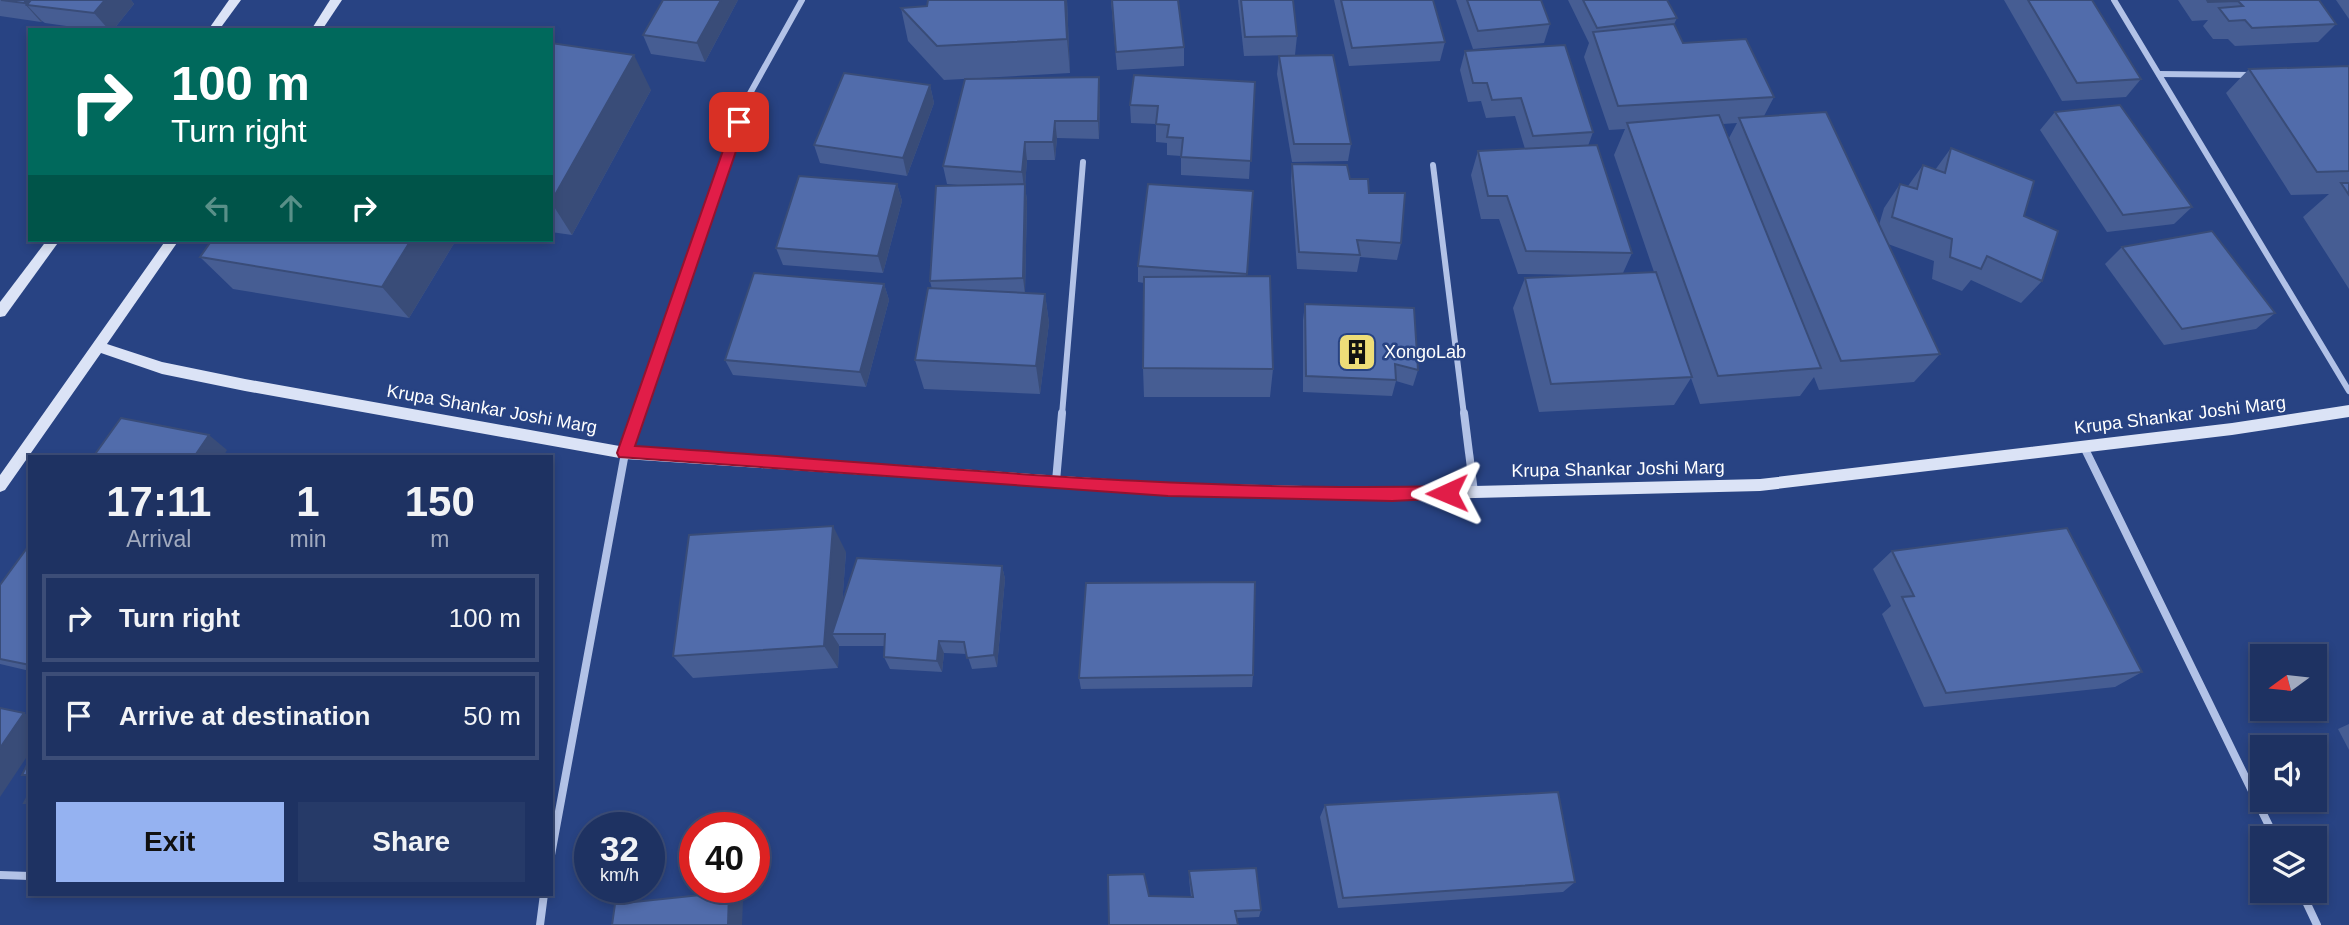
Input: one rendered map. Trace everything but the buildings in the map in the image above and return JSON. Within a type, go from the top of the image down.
[{"type":"street","points":[[214,28],[235,0]]},
{"type":"street","points":[[317,28],[336,0]]},
{"type":"street","points":[[553,845],[625,453],[748,97],[802,0]]},
{"type":"street","points":[[2114,0],[2349,391]]},
{"type":"street","points":[[2159,74],[2254,75]]},
{"type":"street","points":[[1056,481],[1083,162]]},
{"type":"street","points":[[1433,165],[1474,492]]},
{"type":"street","points":[[0,312],[52,242]]},
{"type":"street","points":[[0,486],[172,242]]},
{"type":"street","name":"Krupa Shankar Joshi Marg","points":[[98,347],[162,368],[245,385],[625,453],[1219,491],[1392,494],[1760,485],[2232,429],[2349,411]]},
{"type":"street","points":[[2084,447],[2269,826]]},
{"type":"street","points":[[0,875],[28,876]]},
{"type":"street","points":[[540,925],[544,896]]},
{"type":"street","points":[[2307,903],[2317,925]]},
{"type":"place","name":"XongoLab","points":[[1357,352]]},
{"type":"route","points":[[739,122],[625,453],[1168,489],[1447,493]]}]
